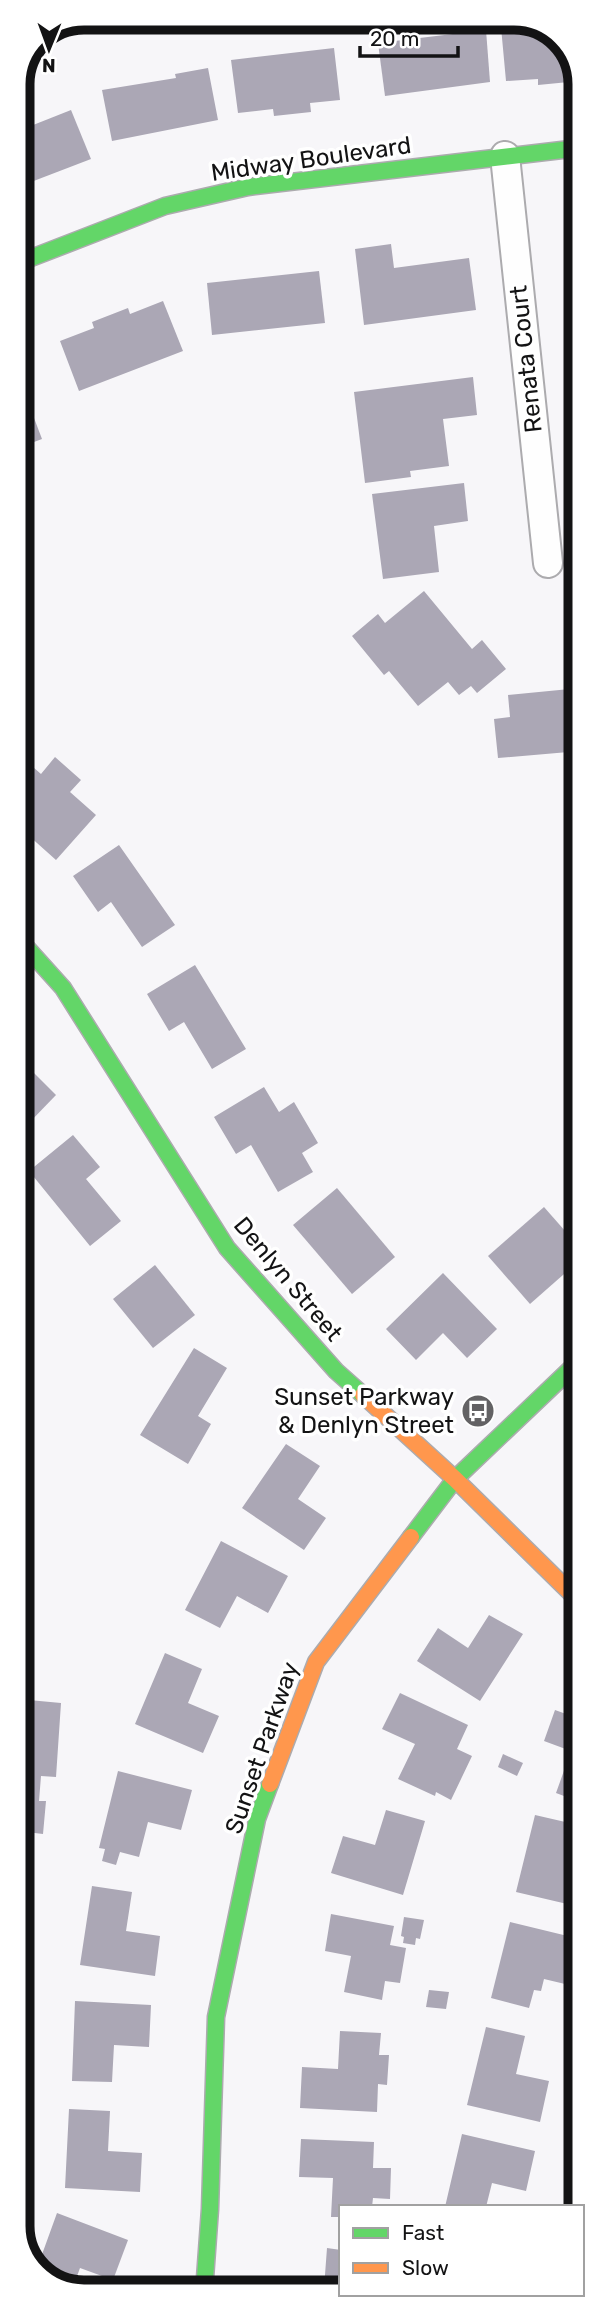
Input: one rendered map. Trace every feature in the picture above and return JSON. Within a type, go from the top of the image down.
[{"type":"street","name":"Midway Boulevard","points":[[30,258],[165,206],[248,187],[568,149]]},
{"type":"street","name":"Renata Court","points":[[505,156],[548,563]]},
{"type":"street","name":"Denlyn Street","points":[[30,951],[63,988],[227,1248],[336,1371],[455,1479],[568,1590]]},
{"type":"street","name":"Sunset Parkway","points":[[204,2280],[216,2017],[257,1819],[316,1662],[455,1479],[568,1371]]},
{"type":"building","points":[[486,30],[490,82],[385,96],[378,43]]},
{"type":"building","points":[[501,30],[525,31],[550,43],[561,57],[568,82],[538,85],[538,79],[506,81]]},
{"type":"building","points":[[334,48],[340,100],[310,103],[311,112],[274,116],[273,109],[238,113],[231,60]]},
{"type":"building","points":[[208,68],[218,120],[112,141],[102,90],[176,78],[175,74]]},
{"type":"building","points":[[71,110],[91,159],[30,182],[30,126]]},
{"type":"building","points":[[391,244],[394,268],[469,258],[476,310],[364,325],[355,249]]},
{"type":"building","points":[[319,271],[325,323],[212,335],[207,283]]},
{"type":"building","points":[[163,301],[183,351],[79,391],[60,341],[94,328],[92,322],[128,308],[130,314]]},
{"type":"building","points":[[473,377],[477,415],[443,419],[449,466],[410,471],[411,477],[365,483],[354,392]]},
{"type":"building","points":[[30,407],[42,439],[30,444]]},
{"type":"building","points":[[464,483],[468,521],[434,526],[439,572],[383,579],[372,494]]},
{"type":"building","points":[[424,591],[472,649],[482,640],[506,669],[477,693],[471,686],[459,695],[448,682],[418,706],[389,671],[384,675],[352,636],[378,614],[385,623]]},
{"type":"building","points":[[568,689],[568,752],[498,758],[494,719],[510,717],[508,695]]},
{"type":"building","points":[[55,757],[81,780],[70,792],[96,815],[56,860],[30,837],[30,764],[41,774]]},
{"type":"building","points":[[119,845],[175,925],[142,947],[111,902],[98,912],[73,876]]},
{"type":"building","points":[[195,965],[246,1049],[212,1069],[184,1022],[169,1031],[147,994]]},
{"type":"building","points":[[30,1069],[56,1095],[30,1122]]},
{"type":"building","points":[[264,1087],[279,1112],[294,1102],[318,1143],[302,1153],[313,1172],[278,1192],[251,1145],[236,1154],[214,1117]]},
{"type":"building","points":[[73,1135],[100,1167],[86,1179],[121,1221],[90,1246],[30,1170]]},
{"type":"building","points":[[337,1188],[395,1257],[352,1294],[293,1225]]},
{"type":"building","points":[[544,1207],[568,1234],[568,1271],[530,1304],[488,1256]]},
{"type":"building","points":[[155,1265],[195,1315],[153,1348],[113,1299]]},
{"type":"building","points":[[443,1273],[497,1329],[467,1358],[443,1333],[416,1360],[386,1329]]},
{"type":"building","points":[[194,1348],[227,1368],[198,1416],[211,1424],[188,1464],[140,1435]]},
{"type":"building","points":[[286,1444],[320,1466],[298,1499],[326,1518],[304,1550],[242,1508]]},
{"type":"building","points":[[221,1541],[288,1576],[268,1613],[237,1596],[220,1628],[185,1610]]},
{"type":"building","points":[[489,1615],[523,1634],[480,1701],[417,1661],[438,1628],[468,1648]]},
{"type":"building","points":[[165,1653],[202,1669],[188,1703],[219,1716],[203,1753],[135,1724]]},
{"type":"building","points":[[400,1693],[468,1725],[457,1749],[472,1756],[451,1800],[436,1792],[435,1796],[398,1779],[415,1744],[382,1729]]},
{"type":"building","points":[[30,1700],[61,1703],[56,1777],[41,1776],[39,1801],[46,1801],[43,1834],[30,1832]]},
{"type":"building","points":[[555,1710],[568,1715],[568,1750],[544,1741]]},
{"type":"building","points":[[503,1754],[523,1763],[517,1776],[498,1767]]},
{"type":"building","points":[[568,1759],[568,1798],[556,1793]]},
{"type":"building","points":[[118,1771],[192,1790],[181,1830],[148,1822],[139,1857],[120,1852],[116,1865],[102,1861],[105,1849],[99,1848]]},
{"type":"building","points":[[386,1810],[425,1821],[403,1895],[331,1873],[343,1836],[375,1845]]},
{"type":"building","points":[[535,1815],[568,1823],[565,1860],[568,1861],[568,1904],[516,1892]]},
{"type":"building","points":[[92,1886],[132,1892],[126,1931],[160,1936],[155,1976],[80,1965]]},
{"type":"building","points":[[331,1914],[394,1926],[390,1945],[406,1948],[400,1983],[385,1981],[382,2000],[344,1992],[351,1956],[325,1951]]},
{"type":"building","points":[[404,1917],[424,1920],[420,1939],[416,1938],[415,1945],[403,1943],[404,1937],[401,1936]]},
{"type":"building","points":[[510,1922],[568,1936],[568,1976],[565,1984],[544,1979],[541,1991],[534,1990],[529,2008],[491,1998]]},
{"type":"building","points":[[429,1990],[449,1992],[446,2009],[426,2007]]},
{"type":"building","points":[[75,2001],[151,2005],[149,2047],[114,2045],[112,2082],[72,2081]]},
{"type":"building","points":[[486,2027],[525,2036],[516,2074],[549,2081],[540,2122],[467,2105]]},
{"type":"building","points":[[340,2031],[381,2033],[379,2055],[389,2055],[387,2085],[378,2084],[377,2112],[300,2108],[302,2067],[338,2069]]},
{"type":"building","points":[[69,2109],[110,2111],[108,2151],[142,2153],[140,2192],[65,2188]]},
{"type":"building","points":[[462,2134],[535,2151],[526,2191],[492,2183],[486,2205],[445,2205]]},
{"type":"building","points":[[301,2139],[374,2142],[373,2168],[391,2168],[390,2199],[373,2198],[372,2205],[339,2205],[339,2217],[331,2217],[333,2178],[299,2177]]},
{"type":"building","points":[[57,2213],[128,2240],[113,2280],[80,2268],[76,2279],[63,2276],[48,2267],[41,2258]]},
{"type":"building","points":[[327,2248],[339,2250],[339,2280],[325,2280]]},
{"type":"traffic: fast","points":[[30,258],[165,206],[248,187],[568,149]]},
{"type":"traffic: fast","points":[[30,951],[63,988],[227,1248],[336,1371],[363,1395]]},
{"type":"traffic: fast","points":[[411,1537],[455,1479],[568,1371]]},
{"type":"traffic: fast","points":[[205,2280],[210,2209],[216,2017],[257,1819],[270,1784]]},
{"type":"traffic: slow","points":[[363,1395],[455,1479],[568,1590]]},
{"type":"traffic: slow","points":[[270,1784],[316,1662],[411,1537]]},
{"type":"place","name":"Sunset Parkway & Denlyn Street","points":[[478,1411]]}]
